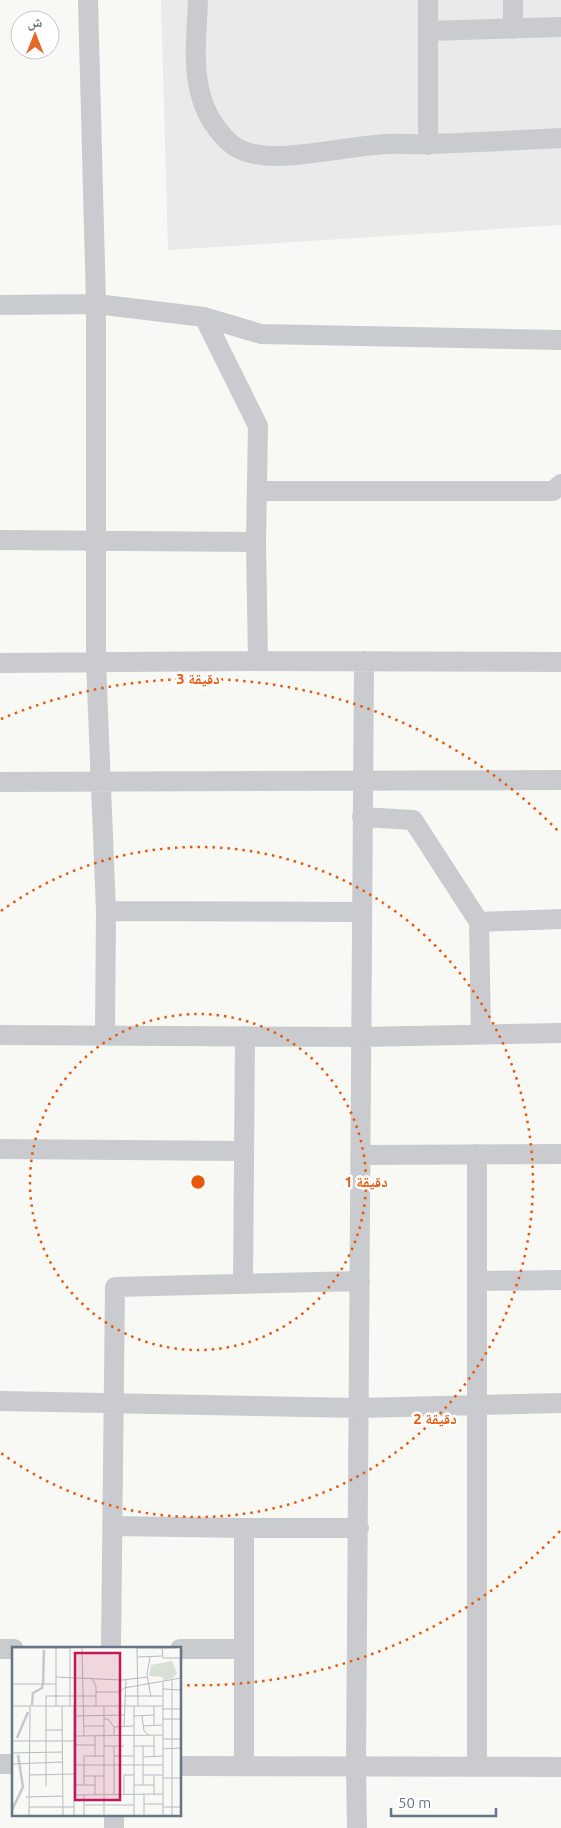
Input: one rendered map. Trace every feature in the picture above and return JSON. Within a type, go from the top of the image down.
[{"type":"street","points":[[88,0],[96,304],[96,662],[106,911],[105,1035]]},
{"type":"street","points":[[198,0],[196,77],[200,96],[215,128],[230,144],[250,154],[278,156],[388,144],[561,138]]},
{"type":"street","points":[[428,0],[428,144]]},
{"type":"street","points":[[513,0],[513,29]]},
{"type":"street","points":[[429,31],[561,27]]},
{"type":"street","points":[[0,305],[96,304],[204,317],[261,334],[561,340]]},
{"type":"street","points":[[204,317],[258,426],[256,542],[258,661]]},
{"type":"street","points":[[258,491],[553,491],[561,484]]},
{"type":"street","points":[[0,540],[256,542]]},
{"type":"street","points":[[0,664],[258,661],[561,662]]},
{"type":"street","points":[[357,1828],[364,662]]},
{"type":"street","points":[[0,782],[561,780]]},
{"type":"street","points":[[362,817],[413,820],[479,922],[481,1035]]},
{"type":"street","points":[[106,911],[362,912]]},
{"type":"street","points":[[479,922],[561,919]]},
{"type":"street","points":[[0,1035],[361,1037],[561,1033]]},
{"type":"street","points":[[243,1284],[245,1036]]},
{"type":"street","points":[[0,1149],[244,1151]]},
{"type":"street","points":[[477,1154],[477,1766]]},
{"type":"street","points":[[360,1155],[561,1154]]},
{"type":"street","points":[[477,1281],[561,1280]]},
{"type":"street","points":[[111,1647],[115,1287],[360,1281]]},
{"type":"street","points":[[0,1401],[359,1408],[561,1403]]},
{"type":"street","points":[[112,1526],[359,1528]]},
{"type":"street","points":[[244,1528],[244,1766]]},
{"type":"street","points":[[181,1649],[244,1649]]},
{"type":"street","points":[[181,1766],[561,1767]]},
{"type":"shaded area","points":[[161,0],[561,0],[561,225],[168,250]]}]
